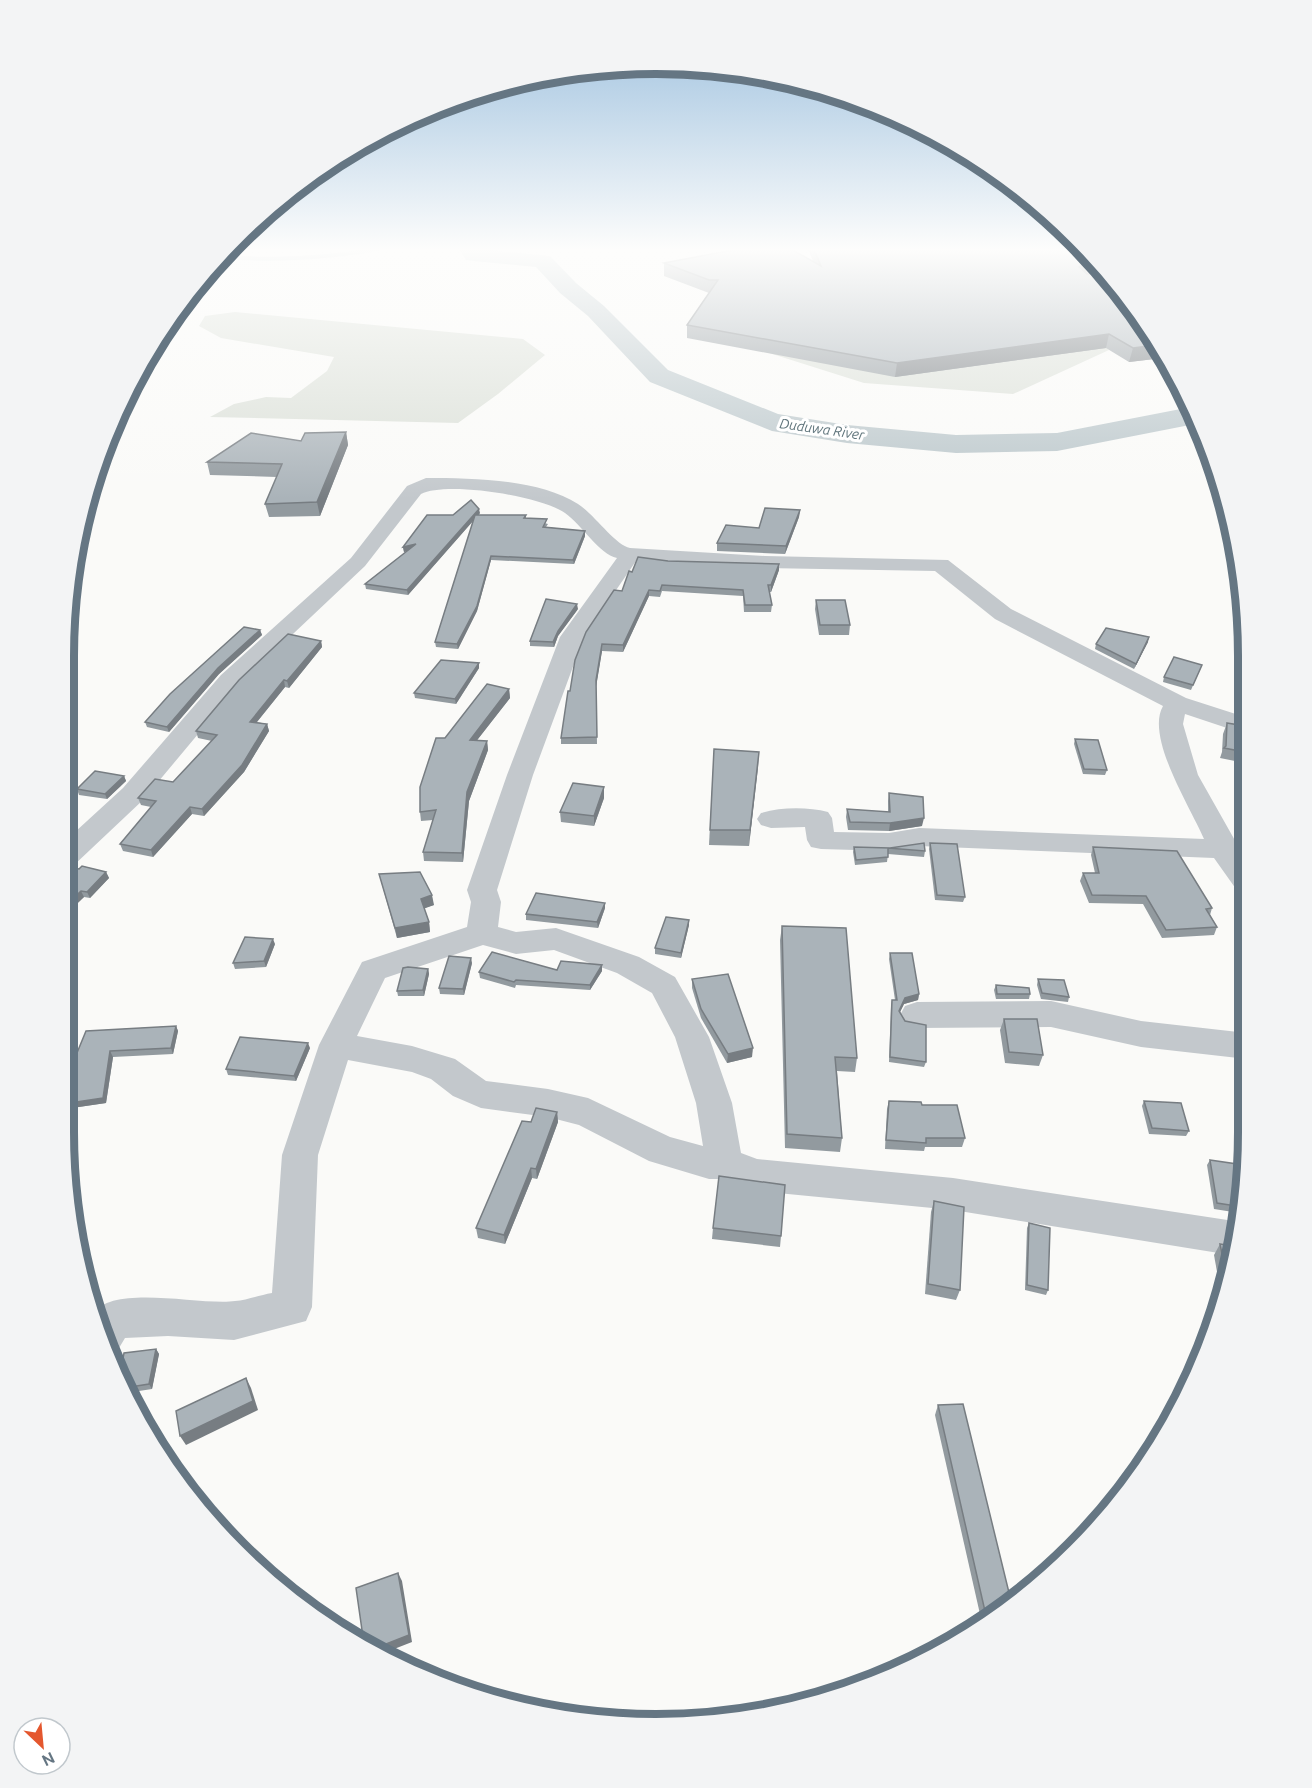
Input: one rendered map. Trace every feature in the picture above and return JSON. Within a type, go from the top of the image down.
[{"type":"street","points":[[74,849],[133,794],[230,680],[358,562],[414,490],[426,484],[495,487],[547,496],[571,508],[592,525],[615,551],[630,554],[765,562],[940,565],[1003,614],[1177,703],[1238,724]]},
{"type":"street","points":[[482,934],[486,902],[482,890],[520,775],[572,637],[630,554]]},
{"type":"street","points":[[1177,703],[1170,724],[1185,775],[1208,815],[1223,849],[1238,871]]},
{"type":"street","points":[[771,819],[818,818],[821,840],[830,841],[889,842],[930,837],[1223,849]]},
{"type":"street","points":[[108,1328],[113,1319],[168,1317],[234,1321],[291,1307],[300,1155],[336,1045],[373,970],[482,934],[516,943],[555,939],[628,965],[664,986],[692,1037],[714,1102],[724,1163]]},
{"type":"street","points":[[917,1015],[1050,1014],[1141,1034],[1238,1045]]},
{"type":"street","points":[[336,1045],[412,1059],[443,1069],[465,1086],[481,1094],[548,1103],[588,1113],[662,1150],[709,1162],[724,1163],[756,1174],[953,1194],[1229,1237]]},
{"type":"shaded area","points":[[211,332],[453,332],[523,339],[545,355],[458,423],[210,417],[234,404],[266,397],[291,398],[327,371],[334,357],[221,338]]},
{"type":"shaded area","points":[[885,332],[1092,332],[1109,350],[1013,394],[864,383],[766,352]]},
{"type":"building","points":[[728,332],[1140,332],[1148,346],[1133,348],[1109,334],[897,363]]},
{"type":"building","points":[[346,432],[317,502],[265,504],[282,464],[207,462],[251,433],[301,441],[305,433]]},
{"type":"building","points":[[471,500],[479,509],[407,590],[365,584],[416,544],[403,547],[427,515],[453,515]]},
{"type":"building","points":[[765,508],[800,510],[786,546],[717,543],[726,525],[759,528]]},
{"type":"building","points":[[475,515],[526,515],[524,518],[547,519],[543,527],[585,531],[573,560],[491,556],[477,606],[457,644],[435,642]]},
{"type":"building","points":[[638,557],[668,561],[779,564],[771,585],[768,585],[772,605],[745,605],[743,590],[662,585],[660,591],[649,590],[623,645],[602,644],[596,680],[597,737],[561,738],[575,660],[586,632],[614,590],[622,591],[629,571],[632,572]]},
{"type":"building","points":[[546,599],[577,604],[553,642],[530,641]]},
{"type":"building","points":[[816,600],[845,600],[850,625],[820,625]]},
{"type":"building","points":[[244,627],[260,630],[218,668],[167,727],[145,722],[170,694]]},
{"type":"building","points":[[1106,628],[1149,637],[1136,664],[1096,644]]},
{"type":"building","points":[[288,634],[321,641],[287,681],[284,680],[250,722],[267,724],[242,765],[202,809],[190,807],[151,850],[120,844],[156,801],[138,798],[155,779],[173,782],[217,735],[196,731],[239,680]]},
{"type":"building","points":[[1174,657],[1202,665],[1193,685],[1164,677]]},
{"type":"building","points":[[441,660],[479,663],[455,699],[414,693]]},
{"type":"building","points":[[487,684],[509,689],[470,740],[487,741],[467,792],[462,853],[423,852],[436,810],[420,812],[420,787],[436,738],[445,738]]},
{"type":"building","points":[[1227,723],[1238,725],[1238,751],[1224,748]]},
{"type":"building","points":[[1075,739],[1098,740],[1107,770],[1084,769]]},
{"type":"building","points":[[714,749],[759,752],[750,830],[710,830]]},
{"type":"building","points":[[95,771],[124,776],[105,794],[77,789]]},
{"type":"building","points":[[573,783],[604,787],[594,816],[560,812]]},
{"type":"building","points":[[889,793],[923,797],[924,818],[890,823],[850,822],[847,809],[890,812]]},
{"type":"building","points":[[924,843],[925,851],[888,848],[888,857],[856,860],[854,847],[890,848]]},
{"type":"building","points":[[930,843],[957,844],[965,897],[937,895]]},
{"type":"building","points":[[1093,847],[1177,851],[1212,908],[1206,909],[1217,927],[1166,930],[1146,896],[1092,895],[1083,873],[1099,873]]},
{"type":"building","points":[[82,866],[106,872],[87,892],[81,891],[74,898],[74,868],[79,869]]},
{"type":"building","points":[[420,872],[432,895],[421,899],[429,922],[395,928],[379,874]]},
{"type":"building","points":[[536,893],[605,903],[597,922],[526,914]]},
{"type":"building","points":[[666,917],[689,920],[681,953],[655,948]]},
{"type":"building","points":[[782,926],[846,928],[857,1058],[835,1057],[842,1138],[787,1134]]},
{"type":"building","points":[[245,937],[273,939],[264,961],[233,963]]},
{"type":"building","points":[[492,952],[557,970],[561,961],[602,965],[590,985],[516,980],[514,982],[479,972]]},
{"type":"building","points":[[890,953],[912,953],[919,994],[905,998],[899,1011],[905,1021],[926,1025],[926,1062],[890,1057],[892,1000],[897,1000]]},
{"type":"building","points":[[449,956],[471,958],[463,989],[439,988]]},
{"type":"building","points":[[403,968],[428,969],[423,990],[397,991]]},
{"type":"building","points":[[728,974],[753,1048],[728,1054],[701,1009],[692,979]]},
{"type":"building","points":[[1038,979],[1064,980],[1069,997],[1042,993]]},
{"type":"building","points":[[996,985],[1029,988],[1030,994],[997,994]]},
{"type":"building","points":[[1004,1019],[1037,1019],[1043,1055],[1009,1052]]},
{"type":"building","points":[[176,1026],[171,1048],[110,1051],[103,1098],[74,1102],[74,1060],[86,1031]]},
{"type":"building","points":[[240,1037],[308,1043],[294,1076],[226,1069]]},
{"type":"building","points":[[889,1101],[921,1102],[922,1105],[957,1105],[965,1138],[926,1138],[926,1143],[886,1140]]},
{"type":"building","points":[[1144,1101],[1181,1103],[1189,1131],[1152,1128]]},
{"type":"building","points":[[536,1108],[557,1112],[536,1169],[531,1168],[504,1235],[476,1228],[522,1121],[531,1122]]},
{"type":"building","points":[[1210,1160],[1237,1164],[1234,1206],[1217,1203]]},
{"type":"building","points":[[719,1176],[785,1185],[781,1236],[713,1228]]},
{"type":"building","points":[[934,1201],[964,1207],[960,1290],[928,1284]]},
{"type":"building","points":[[1029,1223],[1050,1228],[1048,1290],[1027,1285]]},
{"type":"building","points":[[1220,1244],[1227,1245],[1224,1262]]},
{"type":"building","points":[[156,1349],[149,1384],[132,1387],[122,1364],[124,1353]]},
{"type":"building","points":[[246,1378],[253,1401],[180,1436],[176,1411]]},
{"type":"building","points":[[963,1404],[1010,1595],[985,1612],[938,1405]]},
{"type":"building","points":[[398,1573],[409,1635],[386,1644],[386,1648],[363,1635],[356,1588]]},
{"type":"waterway","name":"Duduwa River","points":[[617,332],[659,376],[772,422],[847,434],[956,444],[1057,442],[1187,417]]}]
